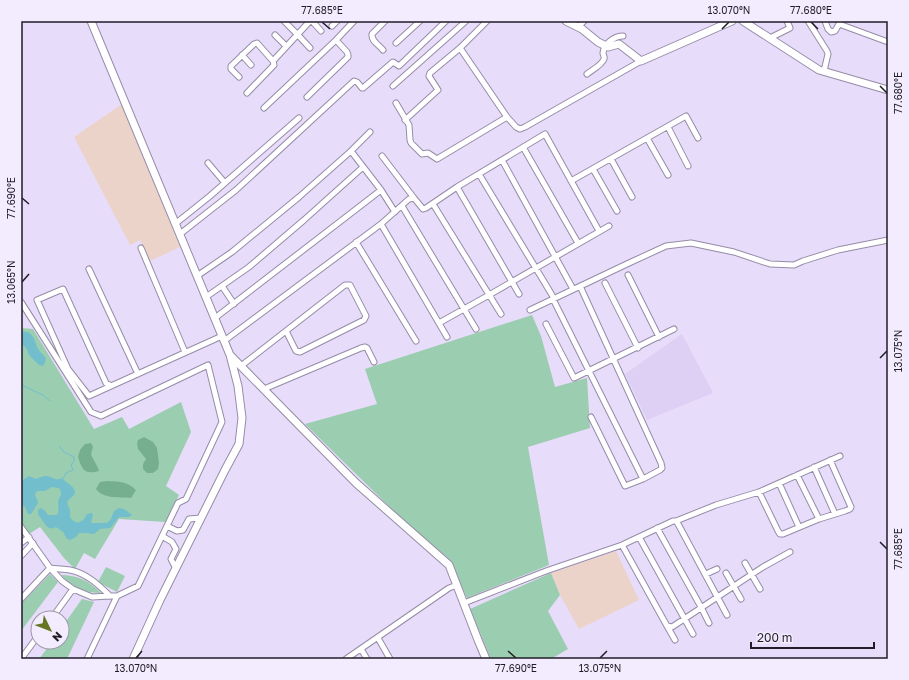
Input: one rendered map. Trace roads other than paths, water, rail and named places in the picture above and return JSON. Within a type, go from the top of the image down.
[{"type":"main road","points":[[91,21],[230,355],[238,386],[242,418],[239,444],[201,518],[133,659]]},
{"type":"main road","points":[[566,21],[582,29],[605,46],[608,47],[619,44],[641,61],[732,21]]},
{"type":"main road","points":[[743,21],[819,70],[888,90]]},
{"type":"main road","points":[[230,355],[356,483],[449,565],[486,659]]},
{"type":"street","points":[[284,21],[310,48]]},
{"type":"street","points":[[273,60],[309,21],[321,31]]},
{"type":"street","points":[[332,26],[337,21]]},
{"type":"street","points":[[264,108],[354,21]]},
{"type":"street","points":[[383,50],[372,36],[385,21]]},
{"type":"street","points":[[396,43],[420,21]]},
{"type":"street","points":[[180,234],[236,190],[354,81],[363,88],[393,62],[399,66],[446,21]]},
{"type":"street","points":[[393,86],[466,21]]},
{"type":"street","points":[[405,120],[437,92],[438,88],[429,76],[430,74],[488,21]]},
{"type":"street","points":[[578,27],[584,21]]},
{"type":"street","points":[[770,38],[790,28],[787,21]]},
{"type":"street","points":[[808,21],[827,50],[828,54],[824,71]]},
{"type":"street","points":[[825,21],[828,30],[831,32],[835,31],[840,22],[888,42]]},
{"type":"street","points":[[275,35],[286,46]]},
{"type":"street","points":[[587,74],[601,64],[604,59],[603,52],[605,46],[616,36],[624,36]]},
{"type":"street","points":[[308,97],[348,57],[347,52],[336,40]]},
{"type":"street","points":[[239,77],[231,69],[231,66],[254,44],[257,43],[273,60],[274,65],[247,93]]},
{"type":"street","points":[[460,48],[507,117],[516,127],[520,129],[641,61]]},
{"type":"street","points":[[242,55],[251,65]]},
{"type":"street","points":[[396,104],[409,127],[411,143],[422,154],[428,153],[437,159],[507,117]]},
{"type":"street","points":[[571,181],[686,116],[698,138]]},
{"type":"street","points":[[176,224],[299,118]]},
{"type":"street","points":[[668,127],[688,166]]},
{"type":"street","points":[[197,276],[232,252],[299,197],[370,132]]},
{"type":"street","points":[[382,156],[423,209],[545,134],[599,231]]},
{"type":"street","points":[[647,138],[668,175]]},
{"type":"street","points":[[523,147],[578,243]]},
{"type":"street","points":[[351,151],[381,190],[395,212]]},
{"type":"street","points":[[611,159],[632,197]]},
{"type":"street","points":[[502,160],[573,289]]},
{"type":"street","points":[[208,163],[225,183]]},
{"type":"street","points":[[206,297],[249,267],[363,167]]},
{"type":"street","points":[[593,169],[617,211]]},
{"type":"street","points":[[479,174],[552,297],[643,479]]},
{"type":"street","points":[[457,187],[519,294]]},
{"type":"street","points":[[215,318],[381,190]]},
{"type":"street","points":[[111,386],[106,383],[64,288],[37,300],[68,369],[89,396],[138,374],[185,352],[223,338],[382,224],[409,199],[414,198]]},
{"type":"street","points":[[433,204],[501,314]]},
{"type":"street","points":[[402,206],[476,329]]},
{"type":"street","points":[[382,224],[447,337]]},
{"type":"street","points":[[439,323],[609,226]]},
{"type":"street","points":[[530,310],[552,297],[580,286],[666,246],[691,243],[734,252],[770,264],[794,266],[803,261],[838,250],[888,240]]},
{"type":"street","points":[[356,242],[416,341]]},
{"type":"street","points":[[141,248],[185,352]]},
{"type":"street","points":[[89,269],[138,374]]},
{"type":"street","points":[[628,275],[659,337]]},
{"type":"street","points":[[605,283],[638,348]]},
{"type":"street","points":[[241,366],[286,331],[347,285],[350,286],[366,316],[364,320],[300,352],[296,351],[286,331]]},
{"type":"street","points":[[222,286],[234,304]]},
{"type":"street","points":[[580,286],[662,468],[643,479],[625,486],[590,418]]},
{"type":"street","points":[[21,302],[91,412],[101,416],[208,365],[222,422],[186,499],[178,503],[138,586],[117,596],[92,597],[73,589],[62,581],[50,568],[21,527]]},
{"type":"street","points":[[546,324],[574,378],[638,348],[674,329]]},
{"type":"street","points":[[264,389],[365,347],[367,348],[374,362]]},
{"type":"street","points":[[464,603],[546,571],[622,545],[673,521],[716,505],[759,492],[840,456]]},
{"type":"street","points":[[759,492],[780,534],[819,519],[846,511],[851,507],[830,460]]},
{"type":"street","points":[[814,468],[835,514]]},
{"type":"street","points":[[797,475],[819,519]]},
{"type":"street","points":[[779,483],[799,527]]},
{"type":"street","points":[[167,526],[177,531],[183,530],[189,519],[201,518]]},
{"type":"street","points":[[676,521],[727,615]]},
{"type":"street","points":[[657,528],[709,623]]},
{"type":"street","points":[[162,536],[172,542],[176,549],[171,559],[176,569]]},
{"type":"street","points":[[21,544],[29,537]]},
{"type":"street","points":[[640,537],[693,634]]},
{"type":"street","points":[[21,556],[33,544]]},
{"type":"street","points":[[622,545],[675,640]]},
{"type":"street","points":[[667,626],[672,627],[718,596],[790,552]]},
{"type":"street","points":[[745,563],[760,589]]},
{"type":"street","points":[[50,568],[70,570],[85,576],[100,585],[110,596]]},
{"type":"street","points":[[21,599],[50,568]]},
{"type":"street","points":[[706,574],[717,569]]},
{"type":"street","points":[[726,574],[741,599]]},
{"type":"street","points":[[346,659],[449,588],[457,585]]},
{"type":"street","points":[[58,610],[73,589]]},
{"type":"street","points":[[87,659],[117,596]]},
{"type":"street","points":[[378,638],[390,659]]},
{"type":"street","points":[[21,659],[30,647]]},
{"type":"street","points":[[361,649],[367,659]]},
{"type":"waterway","points":[[21,386],[43,395],[50,401]]},
{"type":"waterway","points":[[59,446],[64,452],[74,457],[74,461],[71,465],[73,470],[66,473],[63,479]]}]
